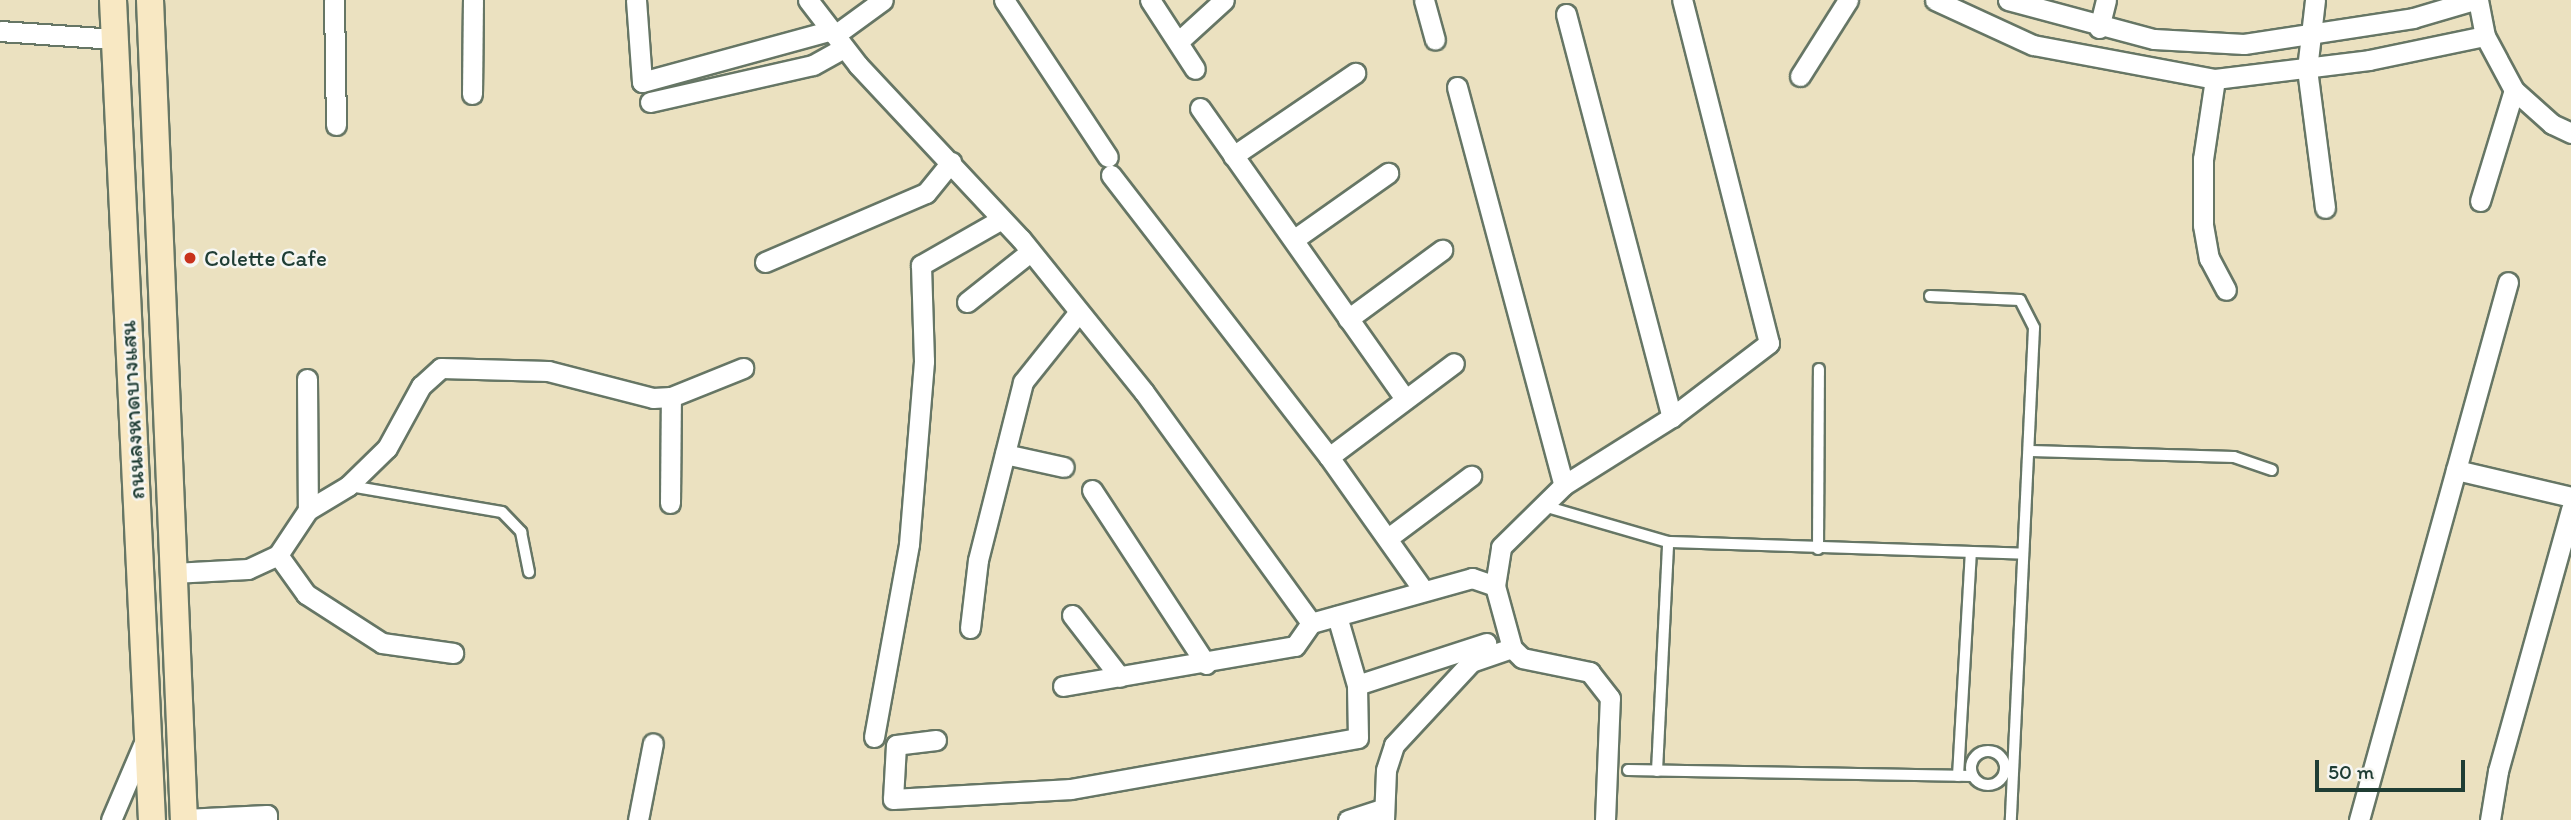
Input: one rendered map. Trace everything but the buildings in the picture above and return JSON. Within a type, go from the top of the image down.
[{"type":"main road","name":"ถนนลงหาดบางแสน","points":[[113,0],[152,820]]},
{"type":"main road","name":"ถนนลงหาดบางแสน","points":[[150,0],[184,820]]},
{"type":"street","points":[[334,0],[336,125]]},
{"type":"street","points":[[472,94],[473,0]]},
{"type":"street","points":[[636,0],[642,82],[836,38]]},
{"type":"street","points":[[808,0],[836,38],[1030,252],[1144,392],[1311,623]]},
{"type":"street","points":[[650,102],[813,65],[836,38],[883,0]]},
{"type":"street","points":[[1004,0],[1109,166],[1329,457],[1423,590]]},
{"type":"street","points":[[1150,0],[1195,69]]},
{"type":"street","points":[[1178,42],[1224,0]]},
{"type":"street","points":[[1424,0],[1435,40]]},
{"type":"street","points":[[1605,820],[1610,698],[1590,672],[1522,658],[1510,642],[1494,586],[1501,547],[1564,485],[1672,417],[1769,344],[1682,0]]},
{"type":"street","points":[[1800,76],[1848,0]]},
{"type":"street","points":[[1935,0],[2033,45],[2215,79],[2307,69],[2485,36]]},
{"type":"street","points":[[2008,0],[2099,28],[2154,39],[2244,44],[2314,36],[2413,18],[2476,0],[2485,36],[2514,90],[2553,124],[2571,133]]},
{"type":"street","points":[[2099,28],[2106,0]]},
{"type":"street","points":[[2315,0],[2314,36],[2307,69],[2325,208]]},
{"type":"street","points":[[1566,14],[1672,417]]},
{"type":"street","points":[[0,30],[115,39]]},
{"type":"street","points":[[1233,156],[1355,74]]},
{"type":"street","points":[[2215,79],[2203,159],[2203,225],[2209,258],[2227,290]]},
{"type":"street","points":[[1457,87],[1564,485]]},
{"type":"street","points":[[2480,201],[2514,90]]},
{"type":"street","points":[[1200,107],[1233,156],[1296,238],[1348,319],[1405,399]]},
{"type":"street","points":[[765,261],[926,193],[951,162]]},
{"type":"street","points":[[1296,238],[1388,173]]},
{"type":"street","points":[[874,737],[909,544],[924,361],[921,265],[1000,220]]},
{"type":"street","points":[[1348,319],[1442,250]]},
{"type":"street","points":[[967,302],[1030,252]]},
{"type":"street","points":[[2359,820],[2508,282]]},
{"type":"street","points":[[970,628],[978,560],[1023,382],[1078,313]]},
{"type":"street","points":[[1329,457],[1454,363]]},
{"type":"street","points":[[173,573],[248,569],[264,565],[278,555],[308,510],[348,486],[387,448],[421,386],[441,368],[548,371],[653,398],[671,397],[743,368]]},
{"type":"street","points":[[307,379],[308,510]]},
{"type":"street","points":[[670,503],[671,397]]},
{"type":"street","points":[[1006,454],[1064,467]]},
{"type":"street","points":[[2456,470],[2571,497]]},
{"type":"street","points":[[1388,538],[1471,476]]},
{"type":"street","points":[[1092,490],[1206,664]]},
{"type":"street","points":[[2490,820],[2498,771],[2571,509]]},
{"type":"street","points":[[278,555],[306,594],[382,643],[453,653]]},
{"type":"street","points":[[1063,686],[1206,664],[1296,646],[1311,623],[1472,578],[1494,586]]},
{"type":"street","points":[[1072,615],[1120,677]]},
{"type":"street","points":[[936,740],[896,745],[893,799],[1071,789],[1358,738],[1357,685],[1337,616]]},
{"type":"street","points":[[1357,685],[1510,642]]},
{"type":"street","points":[[1348,820],[1384,814],[1385,770],[1404,732],[1471,662],[1510,642]]},
{"type":"street","points":[[111,820],[148,734]]},
{"type":"street","points":[[638,820],[653,743]]},
{"type":"street","points":[[184,820],[267,815],[267,820]]},
{"type":"lane","points":[[1930,296],[2020,300],[2034,328],[2031,451],[2021,554],[2011,820]]},
{"type":"lane","points":[[1818,549],[1819,369]]},
{"type":"lane","points":[[2031,451],[2234,457],[2272,470]]},
{"type":"lane","points":[[348,486],[502,512],[522,532],[529,572]]},
{"type":"lane","points":[[1542,505],[1668,542],[2021,554]]},
{"type":"lane","points":[[1657,771],[1668,542]]},
{"type":"lane","points":[[1958,776],[1971,553]]},
{"type":"lane","points":[[1973,776],[1976,756],[1995,753],[2012,746]]},
{"type":"lane","points":[[1995,753],[2004,768],[1997,783]]},
{"type":"lane","points":[[1628,771],[1973,776],[1986,785],[1997,783]]},
{"type":"lane","points":[[1997,783],[2011,796]]},
{"type":"place","name":"Colette Cafe","points":[[190,258]]}]
